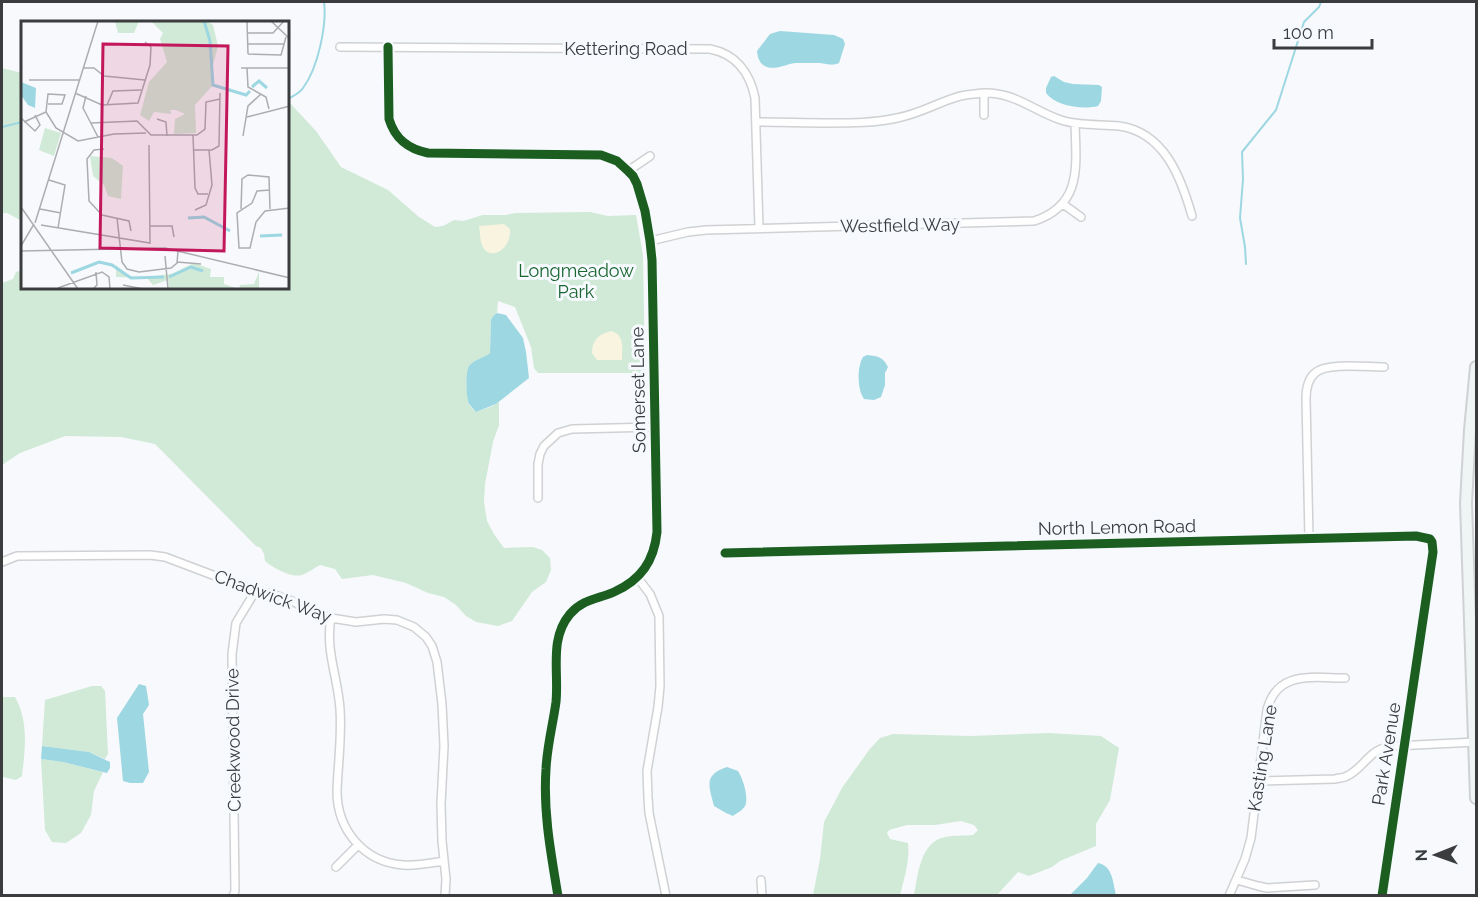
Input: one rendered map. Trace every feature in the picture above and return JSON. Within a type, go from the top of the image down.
[{"type":"main road","points":[[1476,367],[1466,503],[1476,798]]},
{"type":"street","name":"Kettering Road","points":[[339,47],[716,50],[738,63],[751,81],[755,98],[759,228]]},
{"type":"street","points":[[388,47],[389,119],[397,136],[408,147],[417,151],[601,155],[617,161],[628,171],[650,156]]},
{"type":"street","points":[[756,122],[862,123],[913,114],[958,96],[984,93],[1010,96],[1060,120],[1123,126],[1136,130],[1149,138],[1168,156],[1187,198],[1192,216]]},
{"type":"street","points":[[984,93],[984,115]]},
{"type":"street","points":[[1075,123],[1076,174],[1063,204],[1081,218]]},
{"type":"street","name":"Somerset Lane","points":[[628,171],[637,184],[645,211],[652,260],[657,532],[649,561],[637,578]]},
{"type":"street","name":"Westfield Way","points":[[650,241],[706,230],[1034,221],[1044,218],[1063,204]]},
{"type":"street","points":[[1309,538],[1306,399],[1309,381],[1314,373],[1330,366],[1384,367]]},
{"type":"street","points":[[538,498],[540,454],[544,446],[558,433],[572,429],[655,427]]},
{"type":"street","name":"North Lemon Road","points":[[724,553],[1416,536],[1430,539],[1433,552],[1423,618]]},
{"type":"street","name":"Chadwick Way","points":[[2,562],[17,556],[107,554],[165,557],[292,601],[315,613],[331,618],[356,622],[397,620],[414,627],[432,646],[437,662],[444,746],[441,804],[445,896]]},
{"type":"street","points":[[558,896],[546,818],[545,785],[549,740],[556,701],[556,648],[559,633],[570,615],[581,605],[613,592],[637,578],[650,594],[659,616],[660,686],[647,771],[651,824],[666,896]]},
{"type":"street","name":"Creekwood Drive","points":[[233,896],[235,891],[232,654],[236,623],[256,590]]},
{"type":"street","points":[[331,618],[328,632],[330,653],[340,708],[338,807],[344,825],[358,845],[378,859],[404,865],[444,861]]},
{"type":"street","name":"Park Avenue","points":[[1382,896],[1423,618]]},
{"type":"street","name":"Kasting Lane","points":[[1229,896],[1245,860],[1251,838],[1269,700],[1282,684],[1296,679],[1345,678]]},
{"type":"street","points":[[1258,781],[1335,779],[1345,777],[1382,747],[1475,742]]},
{"type":"street","points":[[336,867],[358,845]]},
{"type":"street","points":[[761,880],[762,896]]},
{"type":"street","points":[[1237,880],[1267,888],[1315,885]]},
{"type":"green space","points":[[2,68],[21,73],[21,220],[7,213],[2,213]]},
{"type":"green space","name":"Longmeadow Park","points":[[290,103],[316,131],[341,167],[388,190],[419,217],[435,227],[443,226],[454,220],[463,221],[483,215],[515,213],[590,212],[608,216],[636,215],[643,255],[645,373],[538,373],[534,368],[531,347],[515,307],[498,301],[497,313],[491,320],[490,353],[469,366],[466,379],[469,404],[476,412],[499,402],[499,425],[493,442],[485,484],[484,502],[487,521],[504,548],[533,547],[542,550],[550,558],[551,570],[546,582],[532,592],[512,621],[498,626],[476,622],[444,597],[406,583],[373,575],[342,579],[335,569],[320,565],[298,576],[277,569],[265,561],[261,548],[256,546],[155,444],[121,437],[65,436],[20,453],[2,465],[2,283],[13,279],[16,272],[21,270],[21,290],[290,290]]},
{"type":"green space","points":[[92,686],[101,686],[105,691],[108,754],[105,759],[89,752],[42,746],[45,700]]},
{"type":"green space","points":[[2,697],[15,697],[24,726],[22,776],[16,780],[2,776]]},
{"type":"green space","points":[[1048,733],[1101,736],[1119,748],[1110,800],[1096,824],[1096,846],[1029,876],[1018,872],[997,895],[914,895],[919,869],[930,845],[945,837],[973,835],[978,830],[974,825],[961,821],[935,825],[907,825],[889,830],[887,833],[890,839],[908,843],[905,876],[900,895],[813,895],[824,822],[842,788],[880,738],[893,734],[970,736]]},
{"type":"green space","points":[[41,759],[103,772],[94,791],[91,815],[81,833],[66,843],[52,842],[45,830]]},
{"type":"sand","points":[[504,224],[510,229],[510,236],[504,248],[494,253],[485,250],[480,238],[479,226]]},
{"type":"sand","points":[[611,331],[621,339],[622,360],[597,360],[592,353],[595,341]]},
{"type":"water","points":[[780,31],[834,35],[843,39],[845,44],[839,63],[832,65],[795,63],[774,68],[764,66],[759,60],[757,51],[770,34]]},
{"type":"water","points":[[1054,76],[1064,82],[1102,87],[1101,101],[1098,106],[1070,106],[1050,97],[1046,93],[1046,88],[1051,77]]},
{"type":"water","points":[[497,313],[506,315],[523,338],[529,378],[496,404],[476,412],[468,401],[466,385],[468,369],[474,362],[490,353],[491,320]]},
{"type":"water","points":[[867,355],[880,358],[888,367],[881,397],[874,400],[864,399],[859,384],[861,361]]},
{"type":"water","points":[[139,684],[146,686],[149,705],[143,714],[149,772],[143,783],[130,783],[123,781],[117,718]]},
{"type":"water","points":[[42,746],[89,752],[110,762],[110,768],[107,773],[41,759]]},
{"type":"water","points":[[727,767],[738,771],[746,793],[745,806],[733,816],[714,806],[710,787],[714,774]]},
{"type":"water","points":[[1098,863],[1109,871],[1116,895],[1070,895],[1087,878]]},
{"type":"waterway","points":[[290,98],[302,90],[317,58],[323,34],[324,2]]},
{"type":"waterway","points":[[1246,264],[1240,218],[1243,179],[1242,152],[1276,110],[1304,22],[1321,2]]},
{"type":"waterway","points":[[2,127],[21,122]]},
{"type":"cycle path","points":[[388,47],[389,119],[395,132],[408,146],[428,153],[601,155],[617,161],[633,176],[645,211],[652,260],[657,532],[653,552],[639,575],[632,582],[614,592],[580,605],[570,614],[559,634],[556,656],[556,702],[545,785],[548,833],[558,896]]},
{"type":"cycle path","points":[[725,553],[1416,536],[1430,539],[1433,552],[1382,896]]}]
